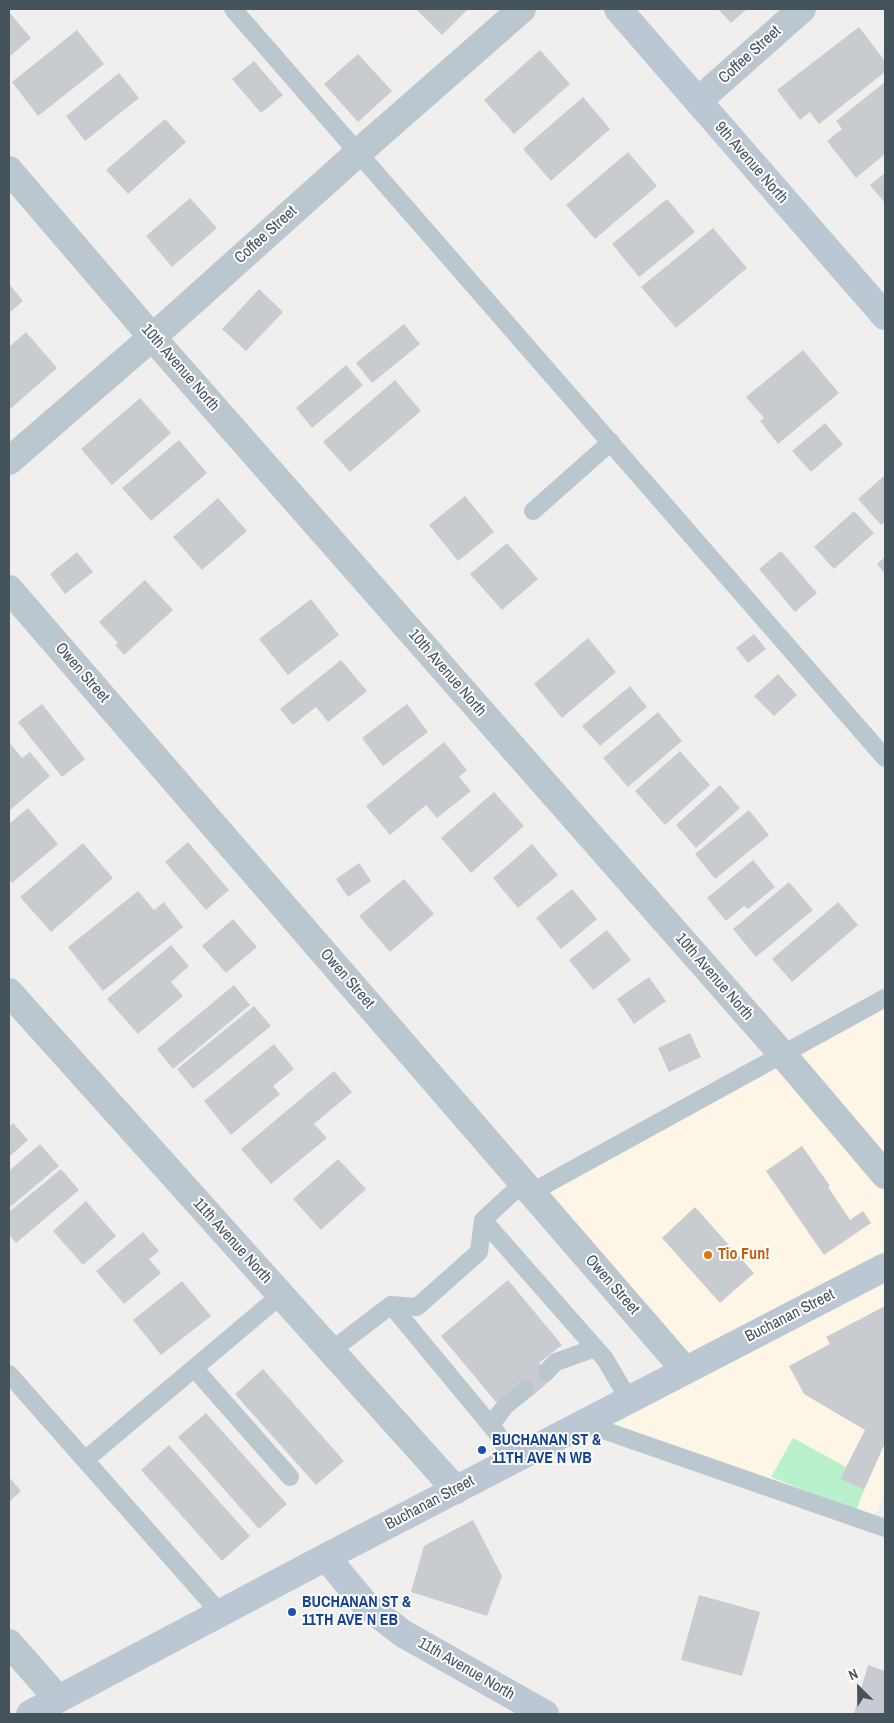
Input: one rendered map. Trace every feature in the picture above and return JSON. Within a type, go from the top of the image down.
[{"type":"street","name":"Coffee Street","points":[[9,461],[522,9]]},
{"type":"street","name":"9th Avenue North","points":[[618,9],[885,316]]},
{"type":"street","name":"Coffee Street","points":[[698,101],[802,9]]},
{"type":"street","name":"10th Avenue North","points":[[9,170],[152,337],[783,1055],[885,1174]]},
{"type":"street","name":"Owen Street","points":[[9,589],[685,1370]]},
{"type":"street","name":"11th Avenue North","points":[[9,992],[456,1490]]},
{"type":"street","name":"Buchanan Street","points":[[30,1714],[326,1557],[885,1267]]},
{"type":"street","name":"11th Avenue North","points":[[326,1557],[365,1604],[402,1633],[527,1710]]},
{"type":"street","points":[[9,1643],[58,1699]]},
{"type":"lane","points":[[233,9],[885,758]]},
{"type":"lane","points":[[533,511],[610,442]]},
{"type":"lane","points":[[331,1351],[390,1304],[417,1307],[479,1252],[483,1220],[528,1188],[783,1055],[885,998]]},
{"type":"lane","points":[[483,1220],[605,1359],[629,1400]]},
{"type":"lane","points":[[85,1460],[281,1295]]},
{"type":"lane","points":[[390,1304],[491,1425],[512,1460]]},
{"type":"lane","points":[[546,1372],[556,1362],[595,1348]]},
{"type":"lane","points":[[194,1368],[290,1477]]},
{"type":"lane","points":[[9,1374],[221,1614]]},
{"type":"lane","points":[[491,1425],[505,1406],[526,1389]]},
{"type":"lane","points":[[583,1423],[885,1528]]},
{"type":"shaded area","points":[[885,998],[885,1490],[872,1524],[583,1423],[685,1370],[532,1192]]},
{"type":"green space","points":[[793,1438],[846,1467],[840,1479],[864,1490],[856,1511],[771,1477]]},
{"type":"building","points":[[416,9],[468,9],[442,35]]},
{"type":"building","points":[[718,9],[747,9],[731,23]]},
{"type":"building","points":[[9,12],[31,38],[9,57]]},
{"type":"building","points":[[859,27],[885,61],[885,72],[819,124],[810,112],[800,120],[777,90]]},
{"type":"building","points":[[77,30],[104,64],[38,116],[12,82]]},
{"type":"building","points":[[540,50],[570,84],[514,134],[484,100]]},
{"type":"building","points":[[358,54],[392,91],[358,122],[324,84]]},
{"type":"building","points":[[254,61],[283,95],[261,113],[232,79]]},
{"type":"building","points":[[119,73],[139,98],[85,141],[66,116]]},
{"type":"building","points":[[885,82],[885,154],[856,178],[827,141],[842,129],[836,121]]},
{"type":"building","points":[[583,97],[610,129],[551,181],[523,149]]},
{"type":"building","points":[[165,119],[186,142],[128,194],[106,170]]},
{"type":"building","points":[[628,152],[657,186],[595,239],[566,205]]},
{"type":"building","points":[[885,173],[885,203],[870,185]]},
{"type":"building","points":[[190,198],[217,228],[172,267],[146,236]]},
{"type":"building","points":[[667,199],[695,232],[639,277],[612,244]]},
{"type":"building","points":[[713,228],[747,268],[676,328],[641,287]]},
{"type":"building","points":[[9,284],[23,301],[9,313]]},
{"type":"building","points":[[259,289],[283,312],[246,351],[222,329]]},
{"type":"building","points":[[404,324],[420,344],[372,383],[356,363]]},
{"type":"building","points":[[26,332],[57,368],[9,410],[9,347]]},
{"type":"building","points":[[803,350],[839,393],[778,444],[760,421],[764,418],[746,397]]},
{"type":"building","points":[[346,365],[363,385],[312,428],[296,408]]},
{"type":"building","points":[[395,380],[421,411],[350,472],[323,442]]},
{"type":"building","points":[[140,398],[171,433],[112,485],[81,449]]},
{"type":"building","points":[[825,423],[843,444],[811,472],[792,451]]},
{"type":"building","points":[[179,440],[207,473],[151,521],[122,488]]},
{"type":"building","points":[[885,475],[885,522],[881,525],[858,499]]},
{"type":"building","points":[[465,496],[494,532],[458,561],[429,525]]},
{"type":"building","points":[[218,498],[247,531],[202,570],[173,537]]},
{"type":"building","points":[[854,511],[874,533],[834,569],[814,547]]},
{"type":"building","points":[[507,543],[538,579],[502,610],[470,574]]},
{"type":"building","points":[[781,551],[817,593],[795,612],[759,569]]},
{"type":"building","points":[[77,552],[93,572],[65,594],[50,574]]},
{"type":"building","points":[[885,557],[885,574],[877,564]]},
{"type":"building","points":[[145,580],[173,610],[124,655],[115,645],[118,643],[99,622]]},
{"type":"building","points":[[311,599],[339,635],[288,675],[259,639]]},
{"type":"building","points":[[754,634],[766,649],[748,663],[736,648]]},
{"type":"building","points":[[588,638],[616,672],[562,718],[534,684]]},
{"type":"building","points":[[341,660],[367,691],[328,722],[316,707],[293,725],[280,709]]},
{"type":"building","points":[[778,674],[797,695],[774,716],[754,696]]},
{"type":"building","points":[[630,686],[647,707],[600,746],[582,726]]},
{"type":"building","points":[[42,704],[85,759],[62,777],[18,722]]},
{"type":"building","points":[[407,704],[428,732],[383,766],[362,738]]},
{"type":"building","points":[[658,712],[682,741],[628,787],[603,758]]},
{"type":"building","points":[[9,742],[22,758],[30,752],[50,776],[9,811]]},
{"type":"building","points":[[444,742],[467,770],[459,777],[471,791],[437,818],[426,805],[390,835],[366,806]]},
{"type":"building","points":[[680,751],[710,785],[665,825],[635,791]]},
{"type":"building","points":[[720,785],[740,808],[696,848],[676,825]]},
{"type":"building","points":[[494,792],[524,826],[471,873],[441,838]]},
{"type":"building","points":[[28,808],[58,844],[12,883],[9,879],[9,824]]},
{"type":"building","points":[[749,810],[769,835],[715,879],[695,854]]},
{"type":"building","points":[[188,842],[229,890],[206,910],[165,862]]},
{"type":"building","points":[[83,843],[113,878],[51,932],[20,897]]},
{"type":"building","points":[[532,844],[558,875],[518,908],[493,878]]},
{"type":"building","points":[[753,860],[775,887],[748,909],[744,906],[726,921],[707,898]]},
{"type":"building","points":[[359,863],[371,881],[348,897],[336,879]]},
{"type":"building","points":[[404,879],[434,914],[390,952],[359,916]]},
{"type":"building","points":[[789,882],[813,910],[756,957],[733,929]]},
{"type":"building","points":[[572,889],[597,919],[561,949],[536,918]]},
{"type":"building","points":[[138,891],[154,910],[164,902],[183,927],[103,991],[68,947]]},
{"type":"building","points":[[838,902],[858,925],[792,982],[772,959]]},
{"type":"building","points":[[233,919],[257,947],[226,973],[202,946]]},
{"type":"building","points":[[607,930],[631,960],[593,990],[569,960]]},
{"type":"building","points":[[171,945],[189,966],[171,982],[183,996],[138,1034],[107,999]]},
{"type":"building","points":[[649,977],[666,1001],[634,1024],[617,999]]},
{"type":"building","points":[[234,985],[250,1005],[173,1069],[157,1049]]},
{"type":"building","points":[[254,1006],[271,1026],[193,1089],[177,1069]]},
{"type":"building","points":[[690,1033],[701,1057],[669,1072],[658,1048]]},
{"type":"building","points":[[274,1044],[294,1069],[273,1086],[280,1094],[231,1135],[204,1101]]},
{"type":"building","points":[[334,1071],[352,1092],[314,1124],[327,1138],[271,1184],[241,1149]]},
{"type":"building","points":[[13,1123],[28,1140],[9,1157],[9,1127]]},
{"type":"building","points":[[40,1144],[59,1166],[9,1208],[9,1171]]},
{"type":"building","points":[[802,1146],[830,1186],[828,1187],[850,1220],[863,1211],[871,1223],[824,1255],[766,1171]]},
{"type":"building","points":[[338,1159],[366,1189],[321,1230],[293,1199]]},
{"type":"building","points":[[61,1169],[79,1190],[16,1243],[9,1235],[9,1212]]},
{"type":"building","points":[[86,1201],[116,1236],[83,1265],[53,1231]]},
{"type":"building","name":"Tio Fun!","points":[[695,1207],[754,1273],[720,1303],[662,1238]]},
{"type":"building","points":[[143,1232],[159,1251],[149,1259],[161,1273],[124,1304],[96,1271]]},
{"type":"building","points":[[508,1280],[562,1345],[539,1363],[552,1379],[532,1396],[520,1382],[496,1402],[441,1336]]},
{"type":"building","points":[[182,1281],[211,1316],[161,1355],[133,1320]]},
{"type":"building","points":[[885,1306],[885,1443],[864,1490],[840,1479],[865,1430],[804,1394],[789,1366],[830,1344],[826,1337]]},
{"type":"building","points":[[263,1369],[344,1461],[316,1485],[235,1394]]},
{"type":"building","points":[[206,1413],[287,1504],[259,1529],[178,1437]]},
{"type":"building","points":[[169,1445],[250,1536],[222,1561],[141,1470]]},
{"type":"building","points":[[9,1477],[21,1491],[9,1502]]},
{"type":"building","points":[[473,1520],[502,1576],[487,1616],[411,1592],[424,1546]]},
{"type":"building","points":[[699,1595],[760,1612],[742,1676],[681,1660]]},
{"type":"building","points":[[868,1665],[885,1671],[885,1714],[854,1714]]},
{"type":"place","name":"Tio Fun!","points":[[708,1255]]},
{"type":"place","name":"BUCHANAN ST & 11TH AVE N WB","points":[[482,1450]]},
{"type":"place","name":"BUCHANAN ST & 11TH AVE N EB","points":[[292,1612]]}]
